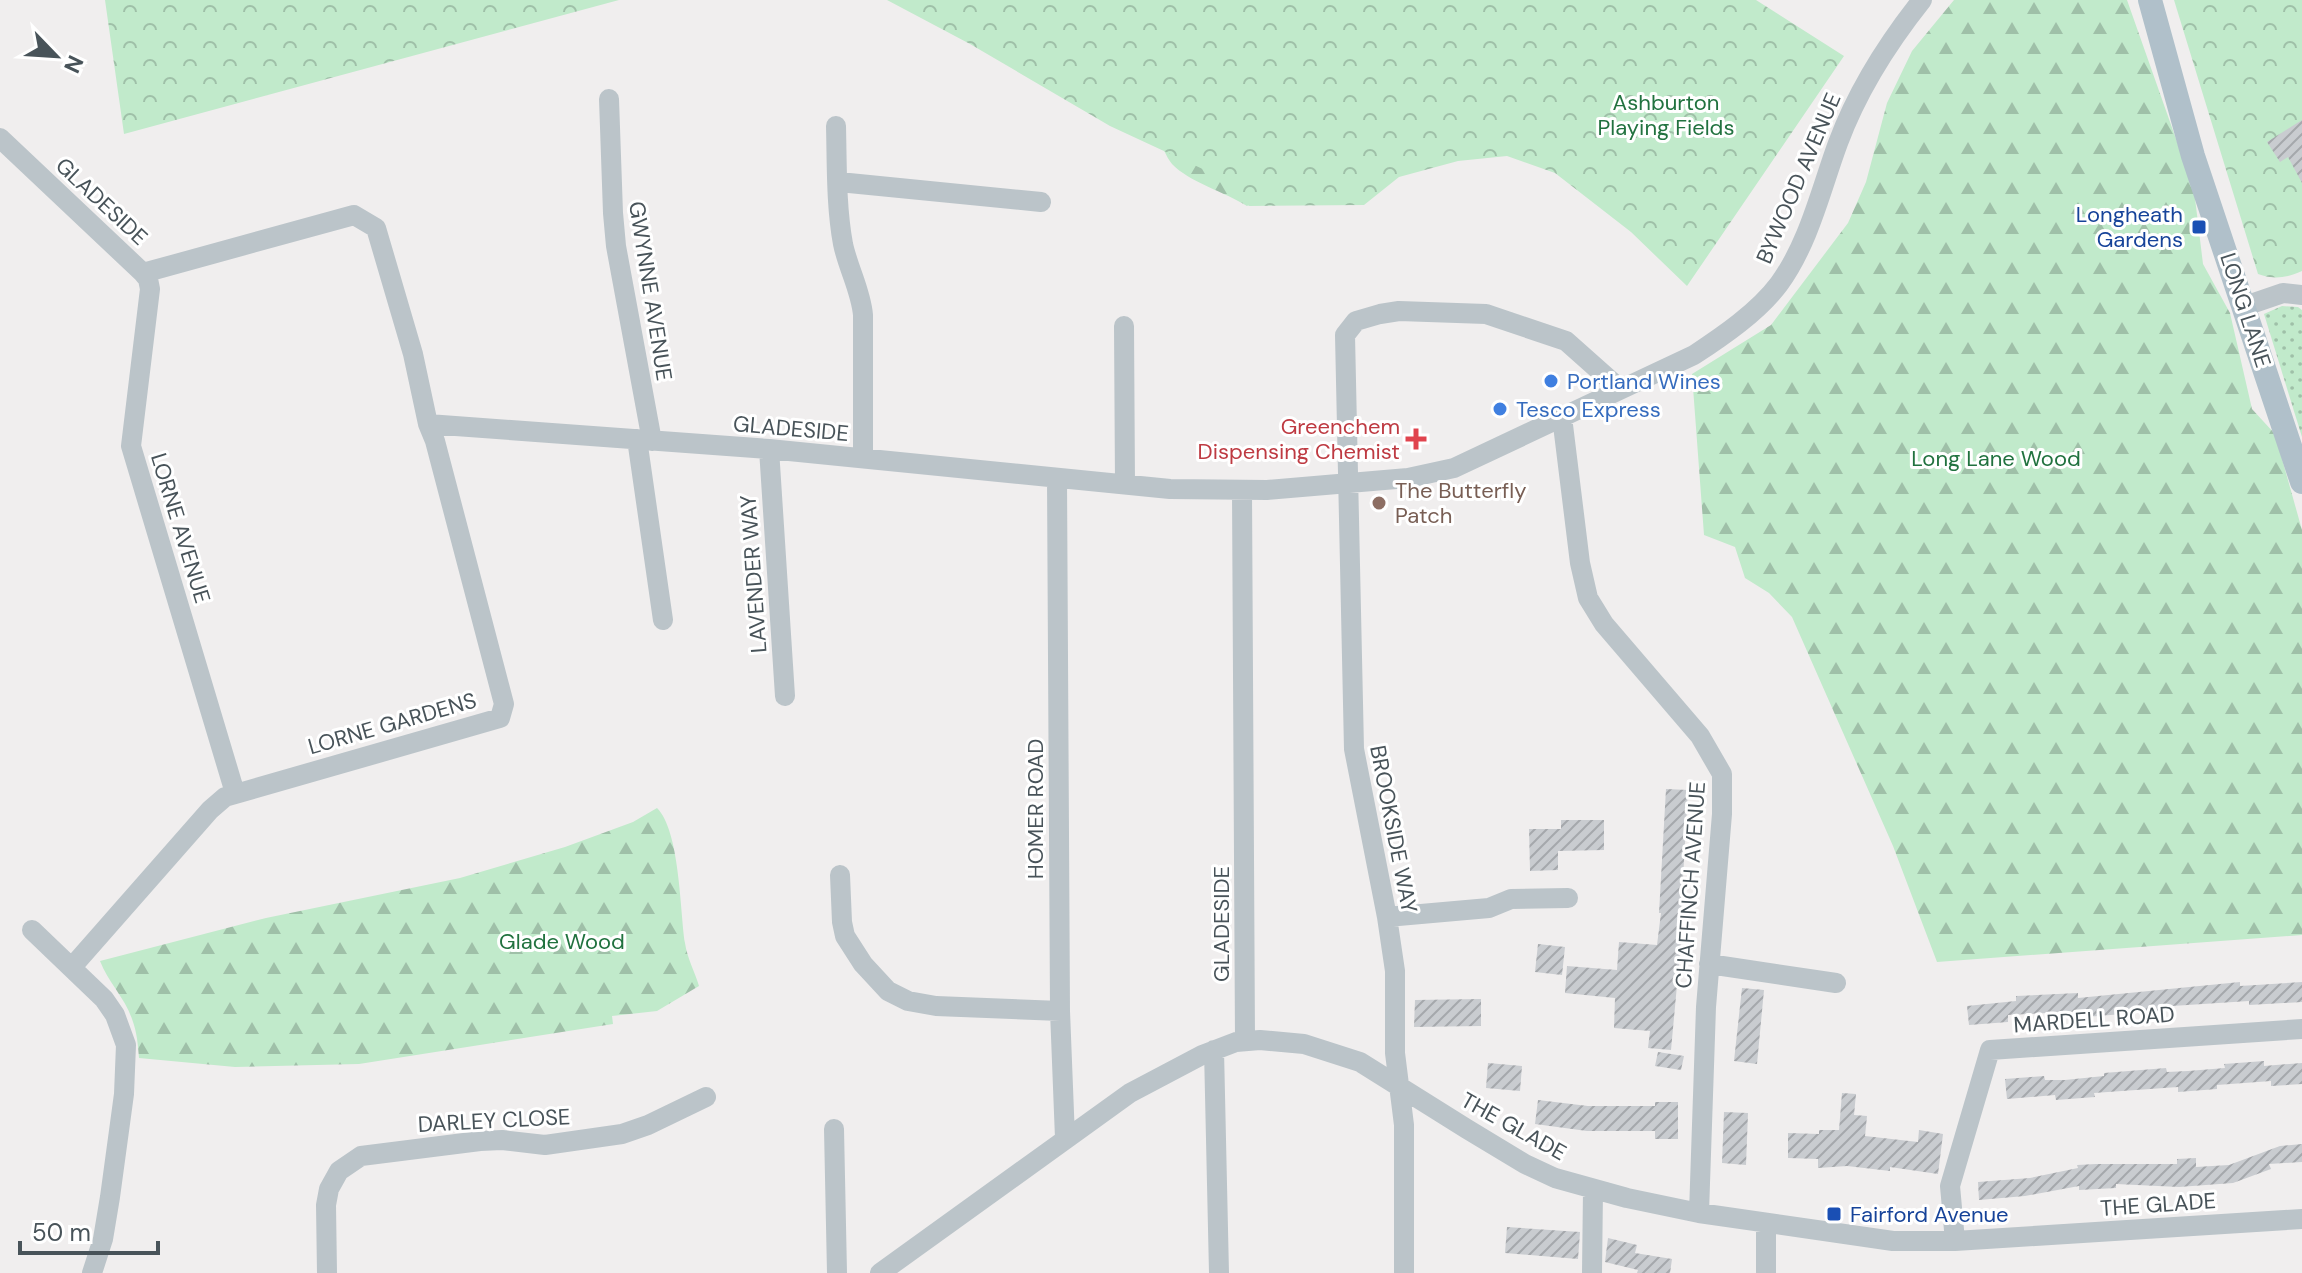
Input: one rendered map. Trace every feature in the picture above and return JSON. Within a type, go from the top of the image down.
[{"type":"main road","name":"LONG LANE","points":[[2150,0],[2193,156],[2302,482]]},
{"type":"street","name":"BYWOOD AVENUE","points":[[1242,491],[1348,484],[1419,476],[1454,468],[1707,346],[1762,302],[1779,284],[1803,238],[1838,142],[1864,83],[1922,0]]},
{"type":"street","name":"GWYNNE AVENUE","points":[[609,99],[616,246],[644,440],[663,620]]},
{"type":"street","points":[[836,126],[842,239],[863,315],[863,458]]},
{"type":"street","name":"GLADESIDE","points":[[0,138],[143,273],[354,215],[376,228],[413,354],[428,424],[769,449],[1125,485],[1242,491],[1245,1041]]},
{"type":"street","points":[[839,182],[1041,202]]},
{"type":"street","name":"LORNE AVENUE","points":[[143,273],[150,289],[131,446],[235,793]]},
{"type":"street","points":[[2245,306],[2283,293],[2302,295]]},
{"type":"street","name":"BROOKSIDE WAY","points":[[1404,1273],[1404,1125],[1395,1053],[1395,971],[1354,749],[1345,335],[1350,326],[1366,317],[1399,311],[1486,314],[1566,341],[1620,389]]},
{"type":"street","points":[[1124,326],[1125,485]]},
{"type":"street","name":"CHAFFINCH AVENUE","points":[[1562,417],[1580,563],[1588,598],[1604,624],[1700,736],[1722,774],[1722,814],[1709,964],[1699,1213]]},
{"type":"street","name":"LORNE GARDENS","points":[[72,967],[218,801],[235,793],[500,718],[504,704],[428,424]]},
{"type":"street","name":"LAVENDER WAY","points":[[769,449],[785,696]]},
{"type":"street","name":"HOMER ROAD","points":[[1057,479],[1060,1011],[1065,1138]]},
{"type":"street","points":[[840,875],[842,922],[849,944],[879,984],[895,995],[936,1006],[1060,1011]]},
{"type":"street","points":[[1387,917],[1489,908],[1511,899],[1568,898]]},
{"type":"street","points":[[32,930],[109,1005],[126,1045],[124,1094],[110,1197],[103,1239],[92,1273]]},
{"type":"street","points":[[1709,964],[1836,983]]},
{"type":"street","name":"MARDELL ROAD","points":[[1955,1241],[1950,1186],[1990,1050],[2302,1029]]},
{"type":"street","name":"THE GLADE","points":[[880,1273],[1065,1138],[1153,1080],[1214,1050],[1245,1041],[1281,1041],[1329,1051],[1371,1068],[1525,1164],[1555,1178],[1593,1190],[1699,1213],[1893,1241],[1955,1241],[2302,1219]]},
{"type":"street","points":[[1214,1050],[1219,1273]]},
{"type":"street","name":"DARLEY CLOSE","points":[[327,1273],[326,1205],[329,1189],[339,1171],[354,1160],[382,1152],[480,1141],[545,1145],[622,1134],[706,1097]]},
{"type":"street","points":[[834,1129],[837,1273]]},
{"type":"street","points":[[1592,1273],[1593,1190]]},
{"type":"street","points":[[1766,1224],[1766,1273]]},
{"type":"green space","points":[[105,0],[619,0],[124,134]]},
{"type":"green space","name":"Ashburton Playing Fields","points":[[887,0],[1756,0],[1844,56],[1687,286],[1631,232],[1555,173],[1507,156],[1458,161],[1399,177],[1364,205],[1249,206],[1207,171],[1110,126],[970,44]]},
{"type":"green space","name":"Long Lane Wood","points":[[1954,0],[2127,0],[2194,190],[2203,264],[2230,313],[2252,409],[2275,434],[2302,530],[2302,935],[1937,962],[1893,846],[1792,617],[1769,593],[1745,578],[1735,547],[1704,535],[1692,374],[1771,325],[1848,223],[1866,182],[1887,103],[1912,51]]},
{"type":"green space","points":[[2174,0],[2302,0],[2302,271],[2280,277],[2258,274]]},
{"type":"green space","points":[[1157,135],[1261,197],[1247,206],[1188,176],[1170,161]]},
{"type":"green space","points":[[2282,306],[2302,310],[2302,437],[2264,314]]},
{"type":"green space","name":"Glade Wood","points":[[657,808],[665,819],[675,852],[686,949],[699,986],[657,1011],[612,1016],[613,1024],[359,1064],[235,1067],[139,1058],[129,1011],[100,961],[266,918],[460,878],[565,847],[633,822]]},
{"type":"building","points":[[2302,120],[2302,183],[2288,157],[2280,162],[2267,142]]},
{"type":"building","points":[[1666,789],[1688,790],[1682,931],[1671,1050],[1648,1048],[1650,1031],[1614,1028],[1615,998],[1565,993],[1567,966],[1617,970],[1619,942],[1657,945]]},
{"type":"building","points":[[1561,820],[1604,820],[1604,850],[1558,851],[1558,870],[1530,871],[1529,829],[1561,829]]},
{"type":"building","points":[[1538,944],[1565,947],[1562,975],[1535,972]]},
{"type":"building","points":[[2240,982],[2240,986],[2302,982],[2302,1002],[2249,1005],[2249,1001],[2172,1006],[2172,1010],[2086,1017],[2086,1011],[2008,1015],[2008,1022],[1969,1025],[1967,1006],[2016,1001],[2016,996],[2078,993],[2078,998]]},
{"type":"building","points":[[1742,988],[1764,990],[1757,1064],[1734,1061]]},
{"type":"building","points":[[1481,999],[1481,1026],[1414,1027],[1415,1000]]},
{"type":"building","points":[[1658,1052],[1684,1056],[1681,1070],[1655,1066]]},
{"type":"building","points":[[2264,1061],[2264,1066],[2302,1063],[2302,1084],[2271,1086],[2271,1081],[2178,1092],[2178,1087],[2094,1093],[2095,1097],[2056,1100],[2055,1095],[2007,1099],[2005,1079],[2044,1076],[2045,1080],[2065,1080],[2166,1068],[2167,1072],[2225,1068],[2224,1064]]},
{"type":"building","points":[[1488,1063],[1522,1066],[1520,1091],[1486,1088]]},
{"type":"building","points":[[1842,1093],[1856,1094],[1854,1115],[1867,1116],[1865,1136],[1918,1142],[1919,1130],[1943,1134],[1938,1174],[1890,1167],[1890,1171],[1847,1166],[1818,1168],[1818,1159],[1788,1158],[1788,1133],[1819,1134],[1819,1130],[1839,1130]]},
{"type":"building","points":[[1538,1100],[1588,1106],[1655,1106],[1655,1102],[1678,1102],[1678,1139],[1655,1139],[1655,1131],[1587,1131],[1535,1124]]},
{"type":"building","points":[[1724,1112],[1748,1113],[1746,1165],[1722,1163]]},
{"type":"building","points":[[2302,1144],[2302,1162],[2269,1164],[2271,1169],[2233,1183],[2179,1187],[2116,1184],[2116,1188],[2079,1190],[2079,1186],[2025,1196],[1979,1200],[1978,1182],[2030,1178],[2078,1168],[2077,1165],[2177,1164],[2177,1159],[2196,1158],[2196,1167],[2229,1165],[2280,1146]]},
{"type":"building","points":[[1507,1227],[1580,1232],[1578,1259],[1505,1253]]},
{"type":"building","points":[[1608,1238],[1637,1245],[1635,1253],[1672,1259],[1670,1273],[1637,1273],[1638,1270],[1605,1262]]},
{"type":"place","name":"Longheath Gardens","points":[[2199,227]]},
{"type":"place","name":"Portland Wines","points":[[1551,381]]},
{"type":"place","name":"Tesco Express","points":[[1500,409]]},
{"type":"place","name":"Greenchem Dispensing Chemist","points":[[1416,439]]},
{"type":"place","name":"The Butterfly Patch","points":[[1379,503]]},
{"type":"place","name":"Fairford Avenue","points":[[1834,1214]]}]
